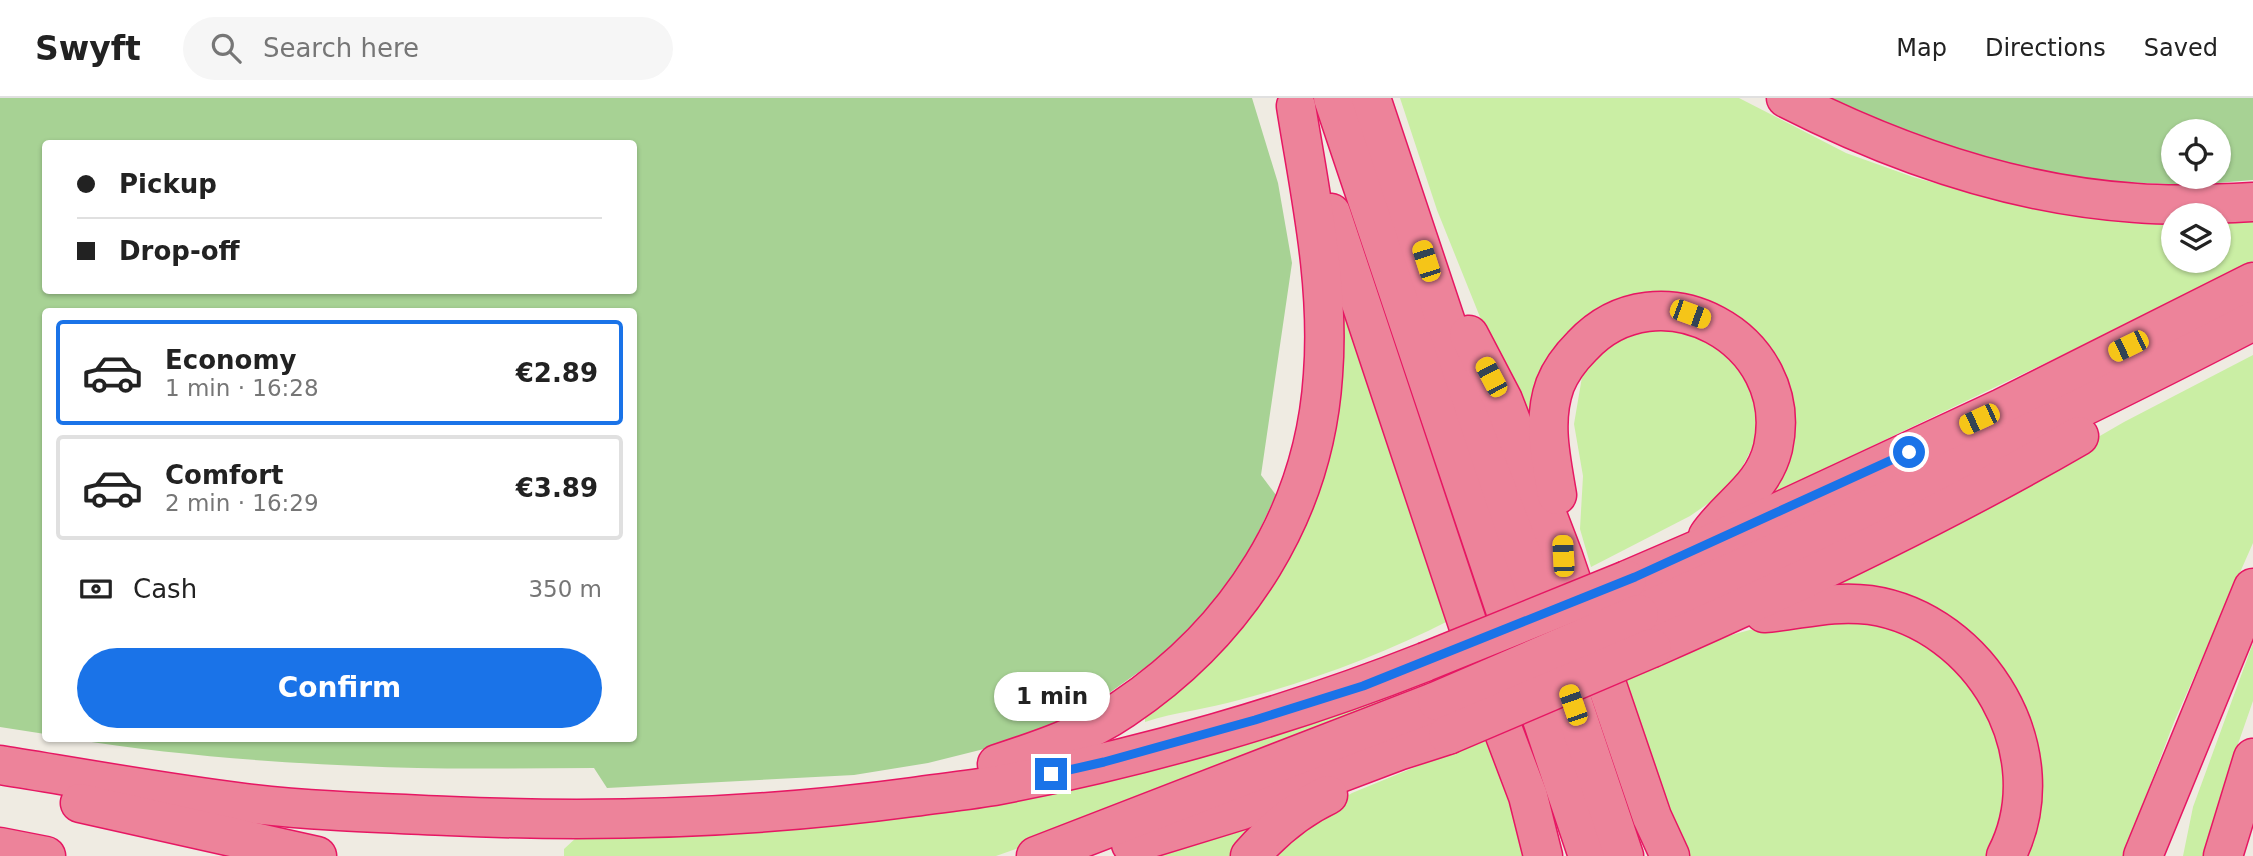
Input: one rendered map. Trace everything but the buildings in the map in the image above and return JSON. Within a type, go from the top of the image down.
[{"type":"highway","points":[[1333,98],[1588,856]]},
{"type":"highway","points":[[1371,98],[1624,856]]},
{"type":"highway","points":[[1786,98],[1855,131],[1926,159],[1978,175],[2040,189],[2135,203],[2194,205],[2253,202]]},
{"type":"highway","points":[[864,803],[1061,742],[1122,710],[1172,672],[1208,638],[1244,596],[1266,561],[1289,516],[1308,463],[1321,403],[1324,373],[1322,272],[1294,102]]},
{"type":"highway","points":[[1294,102],[1503,730],[1528,796],[1543,856]]},
{"type":"highway","points":[[1418,237],[1503,400],[1563,556],[1652,817],[1670,856]]},
{"type":"highway","points":[[1699,549],[2003,408],[2253,282]]},
{"type":"highway","points":[[1563,556],[1549,443],[1549,416],[1555,385],[1572,356],[1590,337],[1620,318],[1635,313],[1690,314],[1722,327],[1738,339],[1770,386],[1775,430],[1772,449],[1766,467],[1752,490],[1717,522],[1699,549],[1639,614]]},
{"type":"highway","points":[[1092,856],[1242,810],[1398,751],[1639,614],[1878,507],[2253,321]]},
{"type":"highway","points":[[1724,617],[1890,539],[2003,480],[2118,413],[2171,364]]},
{"type":"highway","points":[[2143,856],[2253,588]]},
{"type":"highway","points":[[0,765],[247,803],[374,813],[516,819],[723,817],[864,803],[997,785],[1104,762],[1255,720],[1363,686],[1425,662],[1639,614],[1724,617],[1769,613],[1824,603],[1870,605],[1918,621],[1959,647],[1974,661],[2001,699],[2017,743],[2021,769],[2020,813],[2006,856]]},
{"type":"highway","points":[[1037,856],[1437,727]]},
{"type":"highway","points":[[1250,856],[1266,838],[1311,803],[1399,760],[1437,727]]},
{"type":"highway","points":[[2223,856],[2253,758]]},
{"type":"highway","points":[[0,788],[144,816],[317,856]]},
{"type":"highway","points":[[0,847],[47,856]]},
{"type":"green space","points":[[0,98],[1252,98],[1278,183],[1292,263],[1261,475],[1276,495],[1247,556],[1212,606],[1160,657],[1085,710],[1008,743],[928,763],[854,775],[607,788],[594,768],[418,768],[323,764],[251,760],[94,742],[637,742],[637,308],[42,308],[42,734],[0,727]]},
{"type":"green space","points":[[1400,98],[1739,98],[1846,153],[1913,177],[1985,197],[2083,217],[2161,225],[2161,273],[2230,273],[1755,502],[1773,371],[1633,304],[1531,444],[1437,210]]},
{"type":"green space","points":[[1827,98],[2253,98],[2253,180],[2231,182],[2231,119],[2161,119],[2161,184],[2095,181],[2043,172],[1933,145]]},
{"type":"green space","points":[[2253,215],[2253,261],[2231,273],[2231,216]]},
{"type":"green space","points":[[1326,246],[1450,620],[1373,655],[1320,675],[1239,700],[1145,722],[1145,708],[1279,567]]},
{"type":"green space","points":[[1682,329],[1722,350],[1757,392],[1756,440],[1732,487],[1690,516],[1591,567],[1580,529],[1583,476],[1574,424],[1582,377],[1594,359],[1632,332]]},
{"type":"green space","points":[[2253,355],[2253,543],[2174,722],[2123,856],[2021,856],[2018,704],[1828,583],[2010,488],[2124,422]]},
{"type":"green space","points":[[1850,615],[1923,638],[1983,692],[2010,785],[1994,856],[1684,856],[1619,680],[1724,637],[1786,620]]},
{"type":"green space","points":[[2253,643],[2253,701],[2203,856],[2183,856],[2193,807]]},
{"type":"green space","points":[[1430,676],[1433,687],[1119,812],[996,856],[564,856],[564,849],[577,837],[734,830]]},
{"type":"green space","points":[[1491,736],[1526,856],[1266,856],[1301,824],[1352,793]]},
{"type":"green space","points":[[1254,825],[1233,856],[1152,856]]},
{"type":"route","points":[[1051,774],[1255,720],[1363,686],[1635,577],[1909,452]]}]
